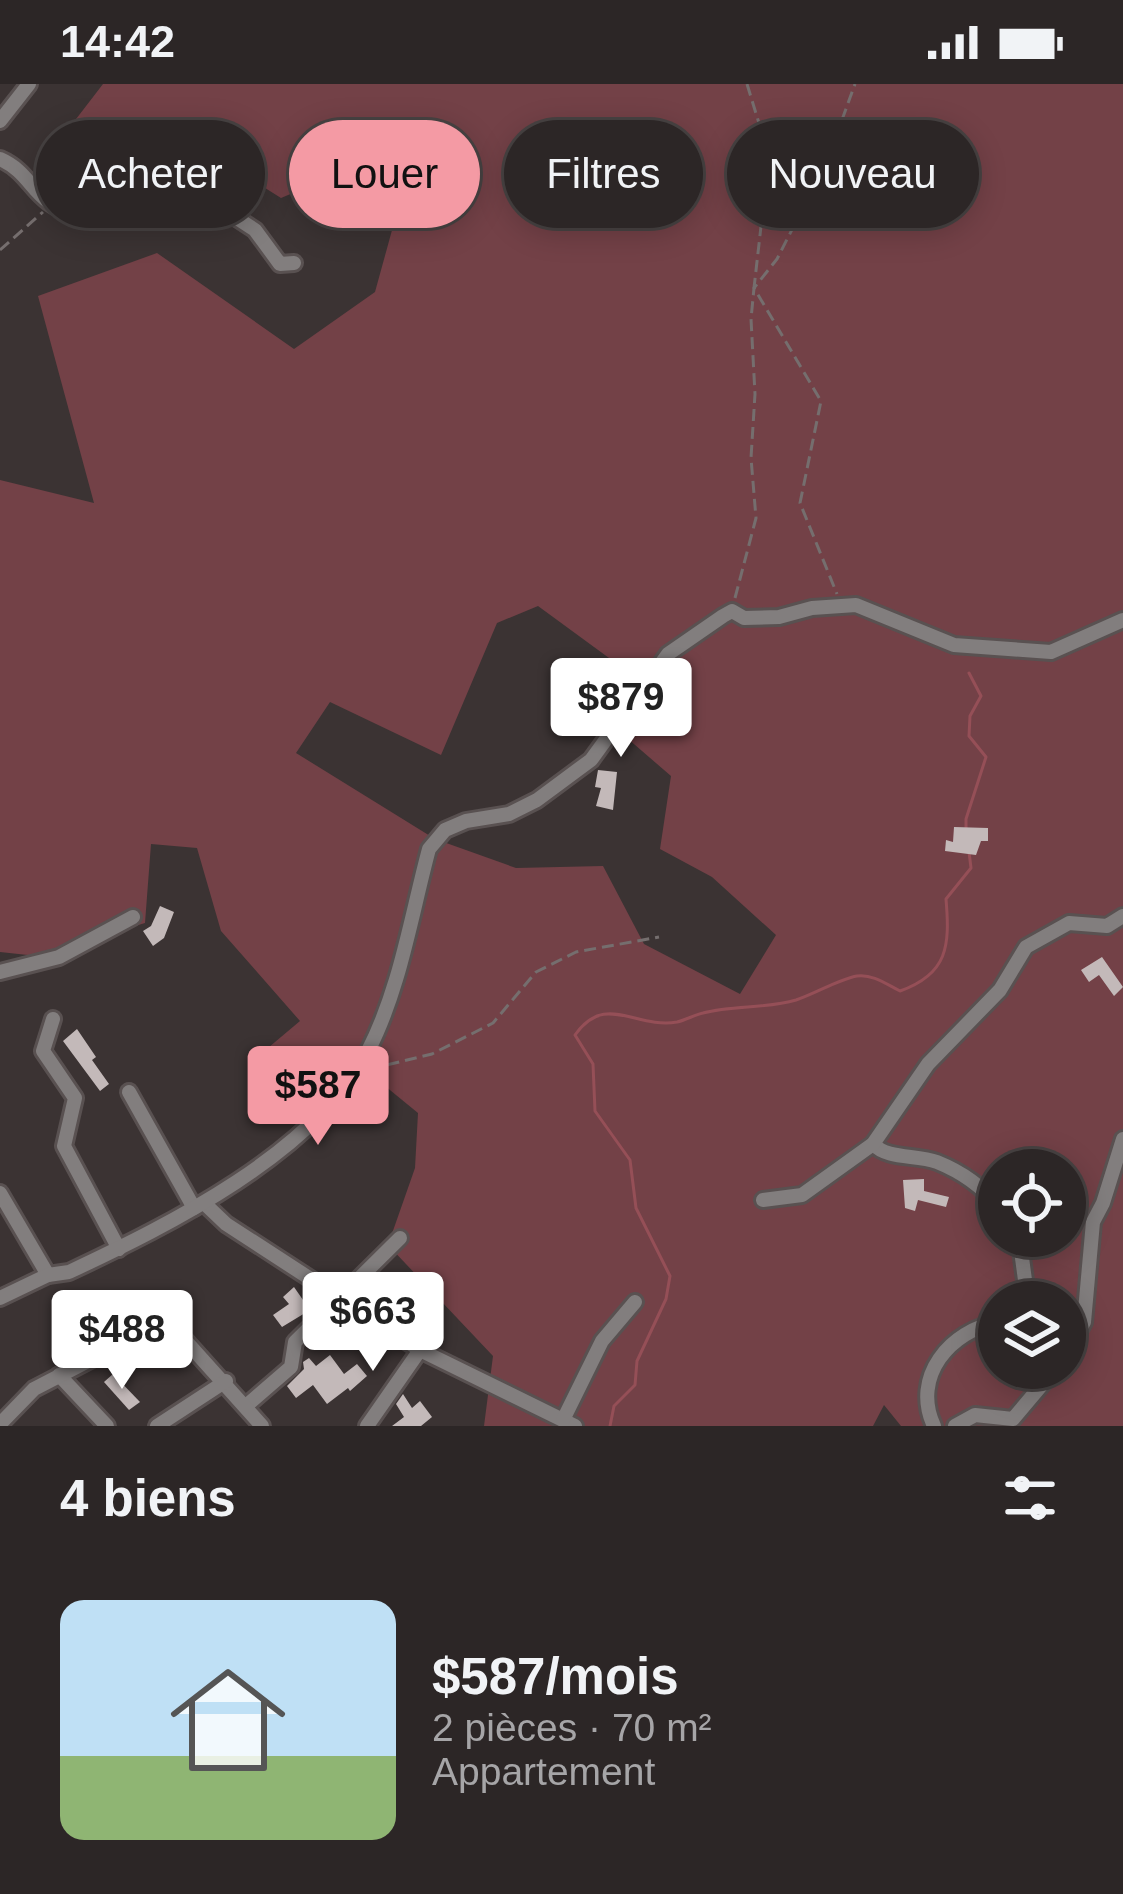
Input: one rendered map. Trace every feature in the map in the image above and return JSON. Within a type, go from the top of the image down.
[{"type":"street","points":[[0,121],[29,84]]},
{"type":"street","points":[[0,159],[16,167],[36,189]]},
{"type":"street","points":[[252,228],[280,264],[294,263]]},
{"type":"street","points":[[0,1298],[119,1249],[231,1188],[314,1120],[355,1073],[391,999],[428,849],[445,830],[466,820],[509,814],[538,800],[591,760],[668,654],[732,611],[744,617],[778,616],[856,604],[954,645],[1051,652],[1123,620]]},
{"type":"street","points":[[763,1200],[802,1195],[873,1144],[928,1064],[1000,990],[1026,947],[1069,923],[1107,926],[1123,916]]},
{"type":"street","points":[[0,973],[59,957],[134,917]]},
{"type":"street","points":[[53,1019],[44,1051],[75,1098],[64,1146],[119,1249]]},
{"type":"street","points":[[129,1092],[199,1206],[420,1349],[569,1423],[602,1341],[634,1302]]},
{"type":"street","points":[[1086,1300],[1093,1222],[1123,1139]]},
{"type":"street","points":[[873,1144],[880,1151],[934,1161],[978,1184]]},
{"type":"street","points":[[0,1193],[49,1275]]},
{"type":"street","points":[[246,1406],[292,1367],[295,1342],[400,1238]]},
{"type":"street","points":[[0,1424],[34,1389],[117,1346],[137,1329],[166,1318],[262,1426]]},
{"type":"street","points":[[934,1426],[926,1409],[925,1384],[945,1350],[978,1325]]},
{"type":"street","points":[[368,1426],[420,1349]]},
{"type":"street","points":[[59,1375],[107,1426]]},
{"type":"street","points":[[157,1426],[226,1381]]},
{"type":"street","points":[[955,1426],[975,1415],[1013,1419],[1038,1389]]},
{"type":"path","points":[[732,611],[756,518],[751,458],[754,288],[769,157],[747,84]]},
{"type":"path","points":[[754,288],[777,259],[827,161],[855,84]]},
{"type":"path","points":[[0,250],[36,218]]},
{"type":"path","points":[[754,288],[821,401],[800,503],[842,607]]},
{"type":"path","points":[[355,1073],[432,1054],[493,1023],[536,972],[575,952],[659,937]]},
{"type":"shaded area","points":[[103,84],[1123,84],[1123,1426],[901,1426],[884,1405],[873,1426],[484,1426],[493,1356],[388,1245],[415,1168],[418,1113],[352,1059],[302,1121],[256,1058],[300,1021],[221,931],[197,848],[151,844],[145,923],[37,956],[0,952],[0,480],[94,503],[38,296],[157,253],[294,349],[375,292],[393,228],[480,228],[480,120],[289,120],[289,195],[281,198],[265,188],[265,120],[75,120]],"holes":[[[538,606],[650,688],[620,732],[671,776],[660,849],[712,877],[776,935],[740,994],[644,944],[603,866],[516,868],[435,839],[296,753],[330,702],[441,755],[497,623]]]},
{"type":"building","points":[[598,770],[617,772],[613,810],[596,806],[601,788],[595,787]]},
{"type":"building","points":[[954,827],[988,828],[988,841],[981,841],[976,855],[945,851],[946,840],[953,842]]},
{"type":"building","points":[[160,906],[174,912],[164,938],[153,946],[143,931],[151,926]]},
{"type":"building","points":[[1102,957],[1123,987],[1114,996],[1099,975],[1089,982],[1081,970]]},
{"type":"building","points":[[77,1029],[109,1084],[100,1091],[63,1041]]},
{"type":"building","points":[[924,1179],[924,1191],[949,1197],[946,1207],[918,1200],[915,1211],[905,1208],[903,1180]]},
{"type":"building","points":[[379,1274],[392,1291],[401,1285],[410,1297],[383,1311],[376,1303],[383,1298],[371,1283]]},
{"type":"building","points":[[294,1287],[310,1310],[282,1327],[273,1315],[289,1304],[283,1297]]},
{"type":"building","points":[[330,1355],[344,1374],[357,1364],[367,1376],[327,1404],[313,1385],[296,1398],[287,1386],[304,1369],[303,1362],[309,1358],[316,1366]]},
{"type":"building","points":[[113,1374],[140,1402],[129,1410],[104,1382]]},
{"type":"building","points":[[403,1394],[412,1408],[420,1401],[432,1417],[421,1426],[392,1426],[404,1417],[396,1404]]},
{"type":"waterway","points":[[966,831],[986,757],[969,736],[970,716],[981,696],[969,673]]},
{"type":"waterway","points":[[610,1426],[614,1406],[635,1385],[637,1361],[666,1299],[670,1276],[636,1208],[630,1160],[595,1111],[593,1064],[575,1035],[598,1016],[677,1022],[715,1011],[796,1000],[857,976],[874,978],[900,991],[916,984],[937,967],[942,956],[946,899],[971,868],[969,852]]}]
